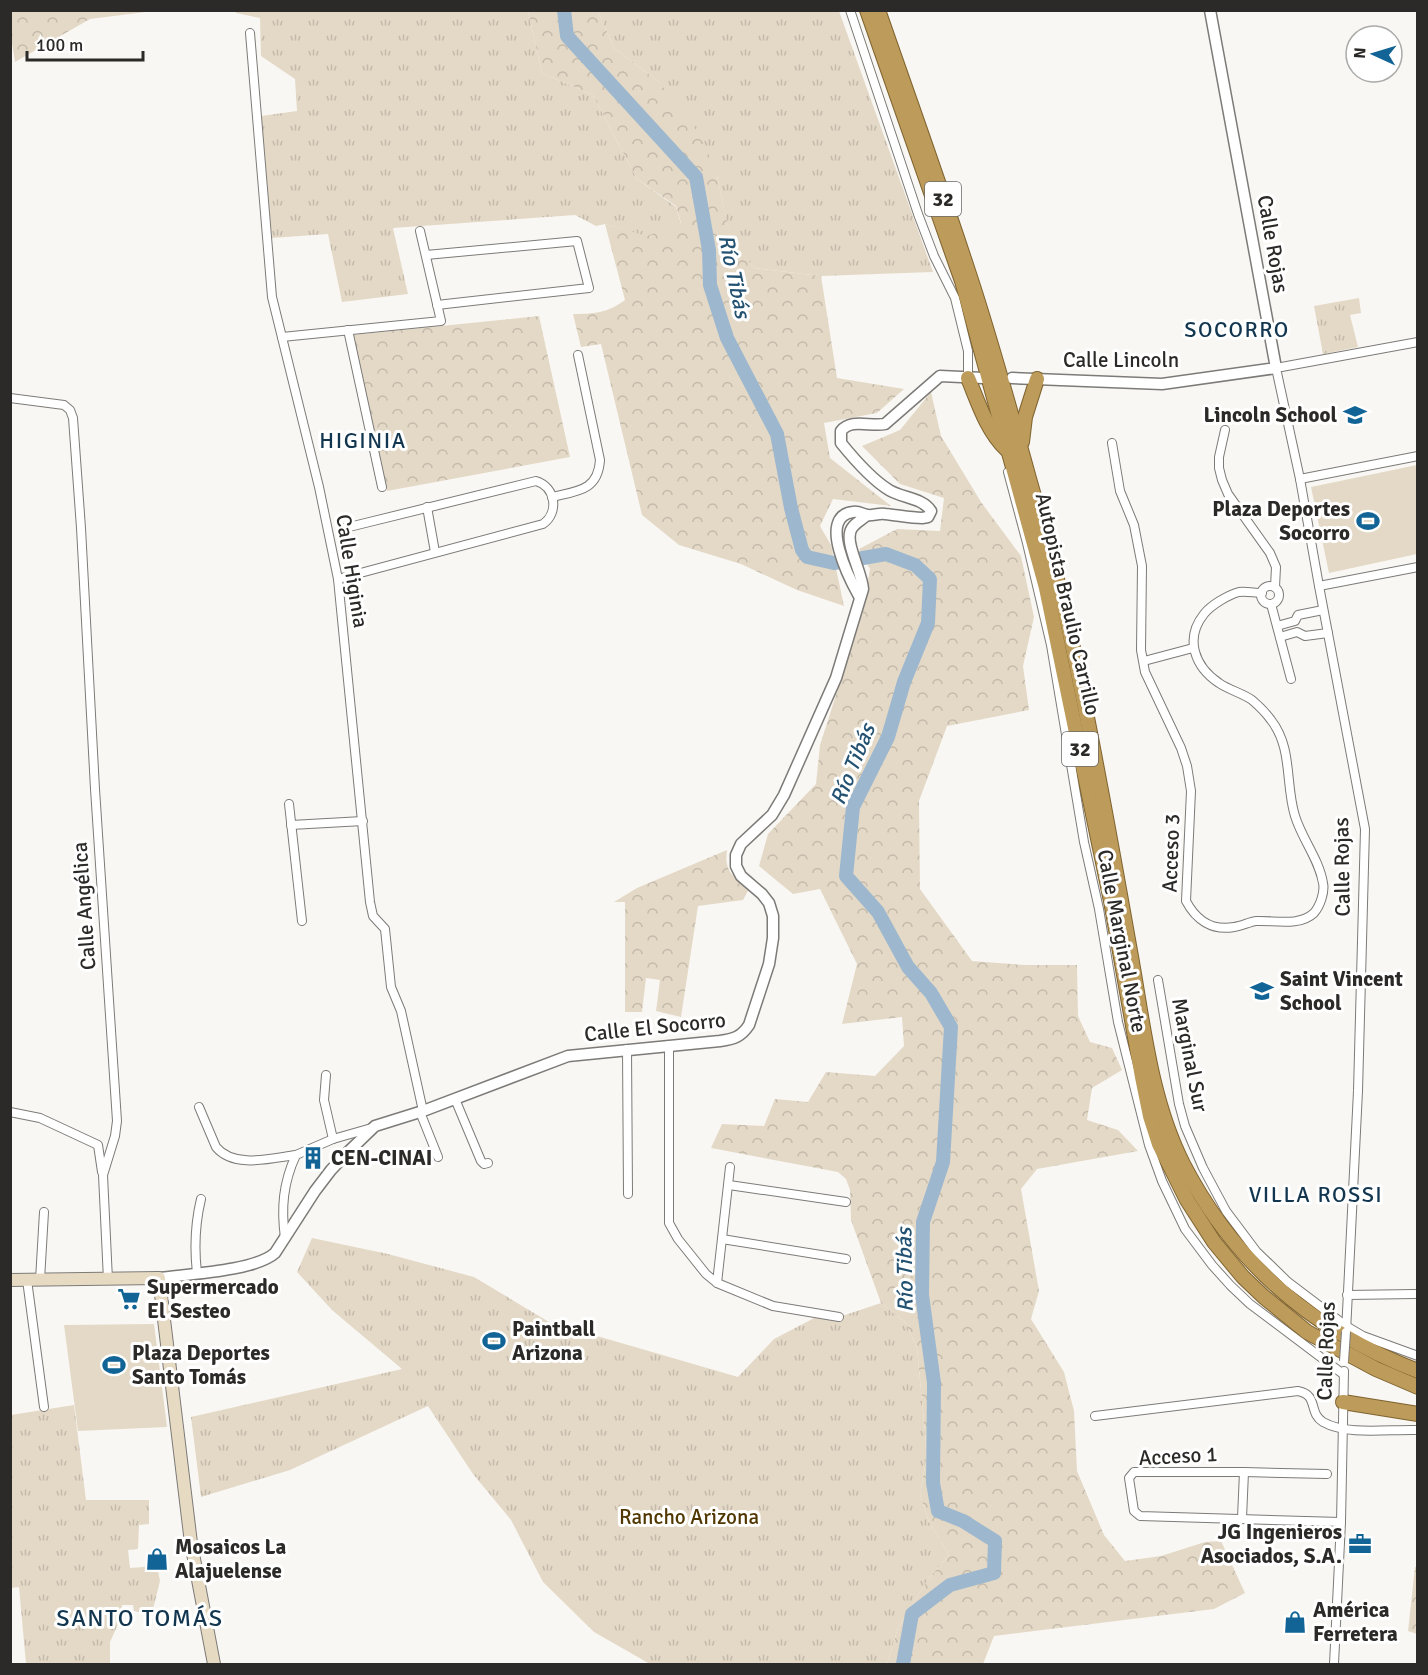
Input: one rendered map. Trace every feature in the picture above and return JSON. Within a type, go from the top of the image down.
[{"type":"highway","name":"Autopista Braulio Carrillo","points":[[867,10],[962,281],[1010,449],[1046,588],[1066,677],[1111,901],[1150,1116],[1170,1169],[1214,1242],[1243,1277],[1264,1297],[1307,1332],[1359,1361],[1418,1387]]},
{"type":"highway","name":"Autopista Braulio Carrillo","points":[[878,10],[971,278],[1010,449],[1068,627],[1152,1067],[1169,1133],[1183,1164],[1218,1222],[1238,1249],[1262,1273],[1311,1316],[1337,1333],[1418,1371]]},
{"type":"highway","points":[[968,378],[983,414],[1010,449],[1025,417],[1037,379]]},
{"type":"highway","points":[[1343,1402],[1418,1413]]},
{"type":"main road","points":[[10,1280],[159,1278],[192,1543],[214,1665]]},
{"type":"street","points":[[850,10],[918,214],[934,256],[955,298],[968,351],[968,378]]},
{"type":"street","name":"Calle Rojas","points":[[1210,10],[1365,829],[1358,1091],[1343,1374],[1341,1522],[1334,1665]]},
{"type":"street","name":"Calle Higinia","points":[[250,33],[272,297],[319,487],[338,579],[374,916],[386,928],[392,987],[401,1011],[422,1111],[438,1157]]},
{"type":"street","points":[[282,337],[441,321],[420,231]]},
{"type":"street","points":[[426,255],[577,241],[589,288],[437,305]]},
{"type":"street","points":[[348,330],[382,487]]},
{"type":"street","name":"Calle Lincoln","points":[[1037,379],[1162,384],[1276,368],[1418,342]]},
{"type":"street","points":[[552,497],[590,486],[599,471],[600,460],[578,355]]},
{"type":"street","points":[[859,596],[848,571],[844,546],[851,530],[867,515],[883,513],[922,518],[928,517],[931,511],[925,504],[888,490],[873,477],[841,443],[841,431],[850,424],[875,426],[885,424],[940,376],[983,378]]},
{"type":"street","points":[[1012,378],[1037,379]]},
{"type":"street","name":"Calle Angélica","points":[[10,398],[64,405],[70,410],[73,418],[94,789],[117,1120],[102,1175],[108,1280]]},
{"type":"street","points":[[1225,430],[1219,457],[1222,480],[1228,494],[1270,553],[1276,567],[1275,587],[1279,592],[1279,597],[1271,604],[1264,601],[1262,593]]},
{"type":"street","name":"Acceso 3","points":[[1112,443],[1120,491],[1134,525],[1142,566],[1141,650],[1145,672],[1181,748],[1187,766],[1191,791],[1186,901],[1193,914],[1203,922],[1215,927],[1233,928],[1254,921],[1290,922],[1303,919],[1314,912],[1322,898],[1324,886],[1321,872],[1295,817],[1283,741],[1272,721],[1261,708],[1250,699],[1220,684],[1205,672],[1193,648]]},
{"type":"street","name":"Calle Marginal Norte","points":[[1010,449],[1029,554],[1051,645],[1084,842],[1118,1022],[1145,1130],[1156,1163],[1185,1229],[1218,1271],[1250,1304],[1343,1374]]},
{"type":"street","points":[[1300,479],[1418,456]]},
{"type":"street","points":[[338,579],[543,524],[552,516],[552,497],[548,489],[536,481],[345,528]]},
{"type":"street","points":[[427,507],[435,552]]},
{"type":"street","name":"Calle El Socorro","points":[[159,1278],[262,1262],[275,1253],[331,1170],[375,1126],[422,1111],[568,1056],[735,1039],[744,1034],[769,964],[774,916],[769,903],[762,894],[741,876],[736,866],[736,855],[741,844],[772,815],[784,795],[836,678],[863,589],[861,573],[844,546]]},
{"type":"street","points":[[1318,586],[1418,567]]},
{"type":"street","points":[[1262,593],[1267,587],[1275,587]]},
{"type":"street","points":[[1144,661],[1193,648],[1193,637],[1197,624],[1205,612],[1215,604],[1238,593],[1262,593]]},
{"type":"street","points":[[1271,604],[1291,679]]},
{"type":"street","points":[[1297,632],[1295,621],[1298,615],[1323,610]]},
{"type":"street","points":[[1277,626],[1295,621]]},
{"type":"street","points":[[1280,637],[1297,632],[1305,636],[1328,633]]},
{"type":"street","points":[[290,804],[302,921]]},
{"type":"street","points":[[291,825],[363,821]]},
{"type":"street","name":"Marginal Sur","points":[[1158,980],[1179,1104],[1185,1126],[1203,1168],[1226,1211],[1256,1251],[1288,1282],[1346,1329],[1418,1356]]},
{"type":"street","points":[[669,1045],[669,1223],[678,1239],[706,1275],[717,1283],[773,1306],[839,1317]]},
{"type":"street","points":[[627,1049],[628,1194]]},
{"type":"street","points":[[326,1075],[324,1100],[333,1139]]},
{"type":"street","points":[[455,1099],[481,1161],[484,1164],[488,1162]]},
{"type":"street","points":[[199,1107],[216,1147],[221,1152],[243,1160],[296,1155],[333,1139],[375,1126]]},
{"type":"street","points":[[10,1112],[40,1118],[110,1150]]},
{"type":"street","points":[[99,1145],[102,1175]]},
{"type":"street","points":[[285,1238],[282,1200],[296,1155]]},
{"type":"street","points":[[717,1283],[730,1167]]},
{"type":"street","points":[[729,1185],[846,1202]]},
{"type":"street","points":[[197,1273],[194,1246],[201,1199]]},
{"type":"street","points":[[40,1280],[44,1212]]},
{"type":"street","points":[[722,1239],[846,1259]]},
{"type":"street","points":[[27,1280],[44,1407]]},
{"type":"street","points":[[1347,1295],[1415,1294]]},
{"type":"street","points":[[1095,1416],[1298,1392],[1310,1396],[1320,1420],[1342,1430],[1418,1430]]},
{"type":"street","name":"Acceso 1","points":[[1327,1474],[1134,1472],[1129,1478],[1134,1512],[1137,1515],[1341,1522]]},
{"type":"street","points":[[1242,1518],[1244,1472]]},
{"type":"green space","points":[[10,11],[154,11],[90,19],[15,62]]},
{"type":"green space","points":[[236,11],[528,11],[542,73],[593,95],[637,179],[676,207],[681,224],[647,237],[605,224],[596,226],[575,215],[393,228],[408,294],[342,302],[328,234],[272,238],[261,116],[297,111],[295,79],[261,56],[260,18],[236,13]]},
{"type":"green space","points":[[528,11],[598,11],[614,48],[659,82],[703,139],[717,176],[730,236],[754,268],[821,276],[837,378],[904,389],[877,413],[824,423],[830,458],[891,506],[833,499],[820,526],[831,545],[844,606],[797,590],[741,564],[679,545],[642,515],[601,344],[581,347],[573,314],[600,312],[613,308],[625,300],[605,224],[647,236],[681,223],[676,206],[637,179],[593,95],[542,73]]},
{"type":"green space","points":[[598,11],[839,11],[933,272],[821,276],[754,268],[730,237],[717,176],[659,82],[614,48]]},
{"type":"green space","points":[[1359,298],[1361,313],[1350,315],[1358,347],[1323,354],[1314,306]]},
{"type":"green space","points":[[539,316],[570,457],[387,491],[352,335]]},
{"type":"green space","points":[[931,392],[941,436],[981,502],[1021,556],[1034,617],[1023,666],[1029,710],[947,726],[919,801],[920,889],[972,961],[1024,965],[1077,965],[1078,1016],[1090,1042],[1112,1048],[1122,1070],[1092,1088],[1087,1120],[1118,1130],[1138,1151],[1037,1169],[1021,1189],[1039,1291],[1031,1319],[1064,1372],[1074,1411],[1077,1471],[1104,1535],[1125,1561],[1161,1556],[1205,1542],[1221,1541],[1245,1593],[1214,1609],[994,1636],[983,1664],[887,1664],[898,1628],[927,1581],[949,1555],[929,1522],[920,1495],[927,1454],[917,1348],[906,1323],[881,1303],[851,1220],[850,1190],[846,1179],[838,1172],[711,1148],[722,1124],[764,1126],[775,1099],[808,1102],[826,1072],[875,1076],[904,1046],[902,1017],[842,1024],[857,964],[820,889],[793,894],[759,866],[768,834],[816,784],[820,745],[862,614],[870,569],[859,549],[897,529],[940,531],[944,498],[900,484],[862,446],[900,430]]},
{"type":"green space","name":"Plaza Deportes Socorro","points":[[1417,465],[1417,554],[1329,573],[1311,487]]},
{"type":"green space","points":[[727,850],[728,869],[749,889],[743,900],[698,906],[681,1017],[656,1011],[660,980],[646,978],[642,1012],[625,1012],[625,902],[614,902],[637,888]]},
{"type":"green space","name":"Rancho Arizona","points":[[312,1238],[388,1254],[474,1277],[549,1322],[738,1377],[774,1339],[822,1314],[839,1317],[881,1303],[906,1323],[917,1348],[927,1454],[920,1495],[929,1522],[949,1555],[927,1581],[898,1628],[887,1664],[650,1664],[594,1632],[543,1582],[511,1520],[473,1474],[428,1406],[290,1470],[201,1497],[191,1417],[402,1369],[332,1310],[297,1272]]},
{"type":"green space","name":"Plaza Deportes Santo Tomás","points":[[154,1324],[167,1427],[78,1431],[64,1325]]},
{"type":"green space","points":[[74,1405],[86,1500],[149,1500],[149,1524],[139,1525],[138,1549],[128,1550],[130,1568],[157,1566],[160,1581],[153,1609],[140,1612],[134,1611],[133,1605],[122,1605],[119,1622],[110,1642],[110,1664],[26,1664],[19,1587],[11,1588],[11,1415]]},
{"type":"green space","points":[[1415,1567],[1417,1567],[1417,1634],[1408,1631]]},
{"type":"waterway","name":"Río Tibás","points":[[564,10],[567,36],[696,177],[709,250],[710,285],[727,338],[777,434],[791,508],[802,550],[807,557],[834,563],[886,554],[915,565],[930,579],[928,623],[904,682],[888,737],[853,807],[846,876],[878,912],[908,967],[931,993],[951,1027],[943,1162],[923,1222],[922,1295],[934,1383],[933,1483],[938,1511],[963,1521],[995,1541],[994,1573],[950,1585],[912,1614],[903,1664]]},
{"type":"place","name":"Lincoln School","points":[[1355,415]]},
{"type":"place","name":"Plaza Deportes Socorro","points":[[1368,521]]},
{"type":"place","name":"Saint Vincent School","points":[[1262,991]]},
{"type":"place","name":"CEN-CINAI","points":[[313,1158]]},
{"type":"place","name":"Supermercado El Sesteo","points":[[129,1299]]},
{"type":"place","name":"Paintball Arizona","points":[[494,1341]]},
{"type":"place","name":"Plaza Deportes Santo Tomás","points":[[114,1365]]},
{"type":"place","name":"JG Ingenieros Asociados, S.A.","points":[[1360,1544]]},
{"type":"place","name":"Mosaicos La Alajuelense","points":[[157,1559]]},
{"type":"place","name":"América Ferretera","points":[[1295,1622]]},
{"type":"district","name":"SOCORRO","points":[[1237,329]]},
{"type":"district","name":"HIGINIA","points":[[363,440]]},
{"type":"district","name":"VILLA ROSSI","points":[[1316,1194]]},
{"type":"district","name":"SANTO TOMÁS","points":[[140,1618]]}]
